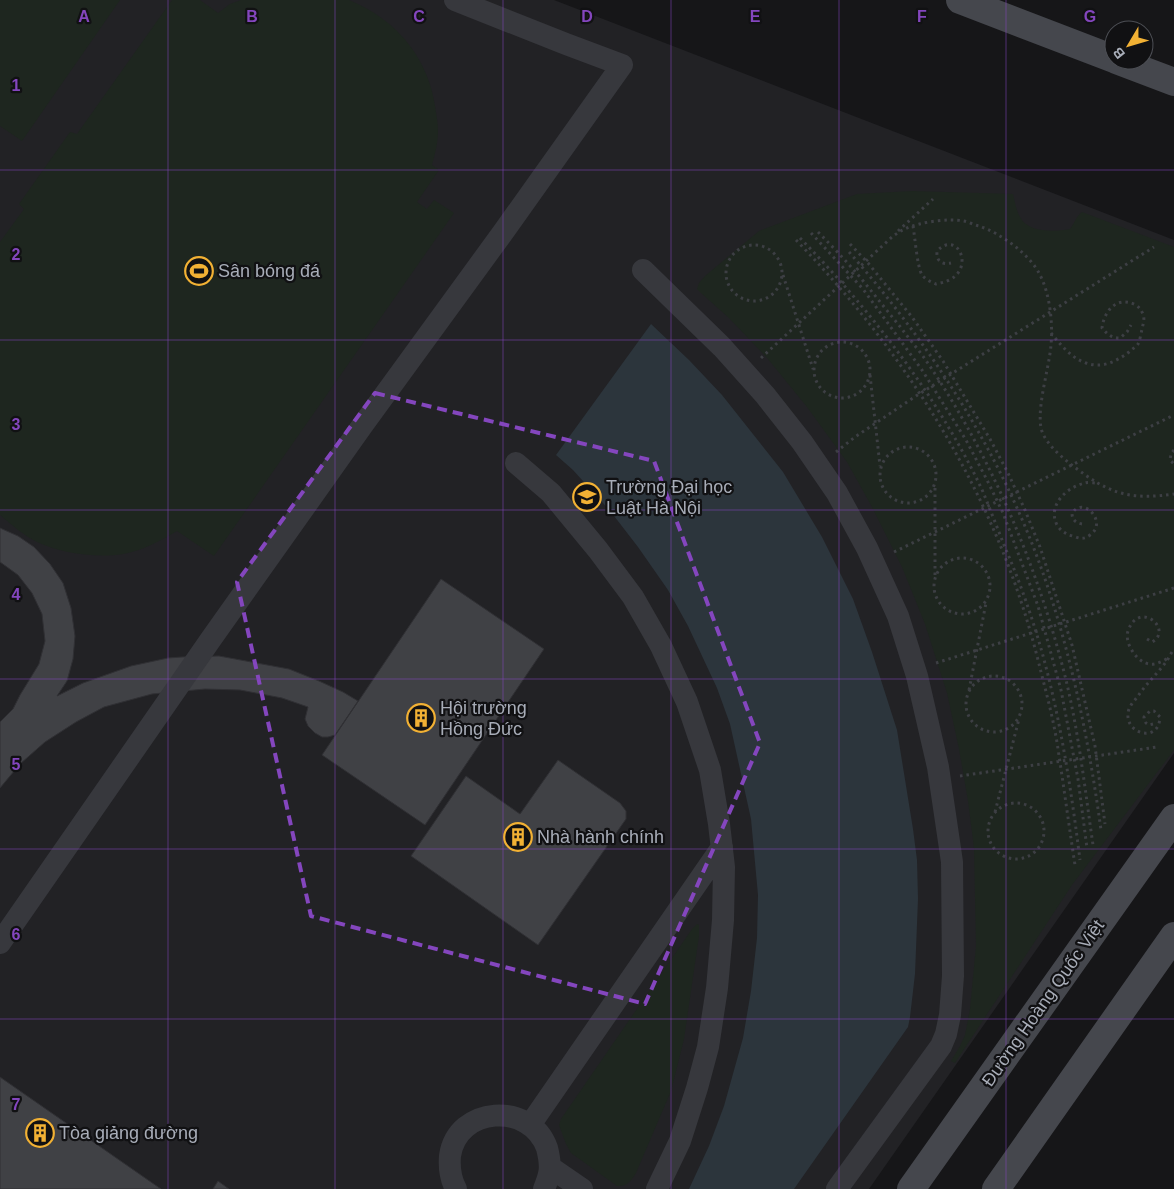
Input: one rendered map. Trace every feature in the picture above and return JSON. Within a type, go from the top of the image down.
[{"type":"main road","points":[[960,0],[1104,56]]},
{"type":"main road","points":[[1142,70],[1174,82]]},
{"type":"main road","name":"Đường Hoàng Quốc Việt","points":[[911,1189],[1174,818]]},
{"type":"main road","points":[[996,1189],[1174,936]]},
{"type":"street","points":[[0,943],[211,639],[622,65],[455,0]]},
{"type":"street","points":[[643,270],[722,348],[765,395],[802,442],[837,492],[867,548],[898,616],[917,676],[938,768],[952,862],[953,976],[950,1015],[946,1034],[941,1046],[837,1189]]},
{"type":"street","points":[[516,463],[551,493],[598,550],[633,597],[662,646],[687,702],[710,770],[724,867],[723,920],[717,988],[708,1047],[697,1088],[680,1141],[657,1189]]},
{"type":"street","points":[[530,1125],[722,847]]},
{"type":"street","points":[[456,1189],[452,1182],[449,1166],[451,1150],[459,1135],[470,1123],[486,1116],[502,1114],[519,1118],[530,1125],[544,1141],[550,1156],[550,1173],[544,1189]]},
{"type":"street","points":[[550,1167],[582,1189]]},
{"type":"path","points":[[761,358],[932,199]]},
{"type":"path","points":[[892,237],[918,224],[949,220],[964,221],[986,228],[1009,242],[1029,259],[1040,274],[1051,311],[1051,344],[1040,415],[1041,429],[1045,438],[1071,465],[1098,484],[1121,494],[1138,497],[1174,494]]},
{"type":"path","points":[[913,226],[919,264],[922,274],[929,281],[936,284],[959,273],[962,258],[960,251],[955,246],[946,245],[940,248],[937,252],[937,257],[939,261],[946,264],[951,263]]},
{"type":"path","points":[[818,232],[855,271],[924,359],[963,419],[1002,499],[1030,564],[1066,680],[1078,735],[1093,845]]},
{"type":"path","points":[[811,233],[851,275],[932,386],[966,440],[997,501],[1021,561],[1044,629],[1061,690],[1074,759],[1087,848]]},
{"type":"path","points":[[800,238],[843,282],[880,328],[925,390],[965,457],[988,506],[1029,609],[1040,644],[1066,760],[1080,860]]},
{"type":"path","points":[[796,240],[852,301],[899,362],[956,452],[984,508],[1005,558],[1030,633],[1048,700],[1058,747],[1075,865]]},
{"type":"path","points":[[850,244],[912,317],[951,374],[990,439],[1025,510],[1040,547],[1072,645],[1095,746],[1106,824]]},
{"type":"path","points":[[781,270],[782,277],[777,289],[773,294],[761,300],[754,301],[741,298],[731,289],[727,279],[727,268],[731,257],[740,250],[751,246],[762,247],[772,252],[781,270],[816,380],[824,391],[835,397],[849,397],[860,391],[868,380],[869,373]]},
{"type":"path","points":[[833,454],[854,437],[920,393],[1154,247]]},
{"type":"path","points":[[849,252],[898,310],[946,378],[988,448],[1021,516],[1060,624],[1071,665],[1090,756],[1101,830]]},
{"type":"path","points":[[1051,333],[1070,354],[1086,363],[1099,366],[1110,363],[1125,355],[1137,345],[1144,322],[1144,316],[1140,308],[1131,303],[1121,301],[1107,312],[1102,328],[1114,338],[1120,338],[1131,325]]},
{"type":"path","points":[[814,372],[816,361],[822,351],[828,346],[842,342],[860,349],[868,360],[881,481],[885,490],[890,496],[908,503],[921,499],[931,490],[936,478]]},
{"type":"path","points":[[890,554],[1174,415]]},
{"type":"path","points":[[881,469],[885,458],[890,453],[901,448],[913,447],[926,453],[934,464],[936,478],[934,588],[936,596],[943,607],[949,611],[962,614],[969,613],[980,607],[990,589],[988,576],[984,570],[980,565],[970,560],[959,558],[948,562],[939,570],[935,578]]},
{"type":"path","points":[[1174,450],[1170,460],[1174,464]]},
{"type":"path","points":[[1082,524],[1074,521],[1072,517],[1072,513],[1076,508],[1081,507],[1089,510],[1097,521],[1097,526],[1089,536],[1082,539],[1064,533],[1059,529],[1054,516],[1056,504],[1073,488],[1086,483],[1098,484]]},
{"type":"path","points":[[933,664],[1174,588]]},
{"type":"path","points":[[986,598],[968,695],[968,714],[971,720],[981,729],[988,732],[1001,732],[1008,729],[1020,714]]},
{"type":"path","points":[[1147,639],[1152,642],[1157,640],[1162,632],[1161,627],[1152,618],[1138,618],[1129,630],[1127,638],[1134,653],[1147,664],[1153,664],[1169,657]]},
{"type":"path","points":[[1153,724],[1146,724],[1144,717],[1154,710],[1160,717],[1155,730],[1149,733],[1137,732],[1133,729],[1130,722],[1129,710],[1147,683],[1167,661],[1174,649]]},
{"type":"path","points":[[968,695],[974,685],[984,678],[991,677],[1003,678],[1012,683],[1020,694],[1022,701],[1020,714],[994,815],[989,825],[989,837],[994,847],[1003,856],[1023,858],[1035,852],[1042,841],[1044,827],[1039,815],[1028,806],[1017,803],[1002,807],[994,815]]},
{"type":"path","points":[[957,776],[1157,747]]},
{"type":"highlighted area","points":[[375,393],[654,461],[760,743],[645,1004],[311,916],[237,582]]},
{"type":"shaded area","name":"Trường Đại học Luật Hà Nội","points":[[0,0],[554,0],[1174,240],[1174,753],[869,1189],[0,1189]]},
{"type":"shaded area","points":[[0,0],[120,0],[22,141],[0,126]]},
{"type":"shaded area","points":[[172,0],[200,0],[218,13],[230,4],[241,0],[349,0],[367,8],[382,19],[409,44],[427,75],[433,93],[438,131],[432,165],[439,170],[417,202],[427,209],[434,200],[454,213],[214,556],[177,531],[141,549],[117,555],[82,554],[58,550],[37,542],[22,533],[0,515],[0,242],[24,209],[19,204],[70,132],[77,134]]},
{"type":"shaded area","points":[[912,191],[1013,194],[1020,217],[1035,229],[1057,231],[1070,229],[1082,212],[1174,247],[1174,750],[1072,885],[955,1063],[951,1061],[965,1035],[970,1009],[976,946],[974,848],[959,749],[947,693],[925,624],[902,567],[847,462],[807,407],[768,359],[729,318],[697,289],[705,276],[759,231],[857,194]]},
{"type":"shaded area","points":[[651,324],[722,395],[783,472],[822,537],[853,599],[897,730],[917,860],[918,899],[915,974],[908,1027],[794,1189],[689,1189],[709,1146],[724,1106],[743,1038],[751,991],[757,938],[758,895],[751,819],[730,724],[717,688],[688,626],[668,590],[611,512],[573,470],[556,455]]},
{"type":"shaded area","points":[[697,924],[699,925],[699,936],[684,1039],[671,1091],[636,1173],[628,1183],[623,1186],[617,1186],[571,1153],[559,1125],[561,1119]]},
{"type":"building","points":[[0,528],[18,536],[34,547],[50,564],[63,583],[71,608],[75,636],[73,659],[67,681],[57,696],[83,683],[131,666],[168,658],[219,656],[289,669],[343,692],[358,701],[335,735],[322,737],[308,726],[305,719],[308,707],[282,698],[240,690],[205,689],[152,694],[104,707],[76,722],[45,742],[20,764],[0,788],[0,722],[13,709],[39,664],[45,641],[42,614],[32,593],[18,575],[0,562]]},
{"type":"building","name":"Hội trường Hồng Đức","points":[[441,579],[544,649],[425,825],[322,755]]},
{"type":"building","name":"Nhà hành chính","points":[[558,760],[620,803],[626,811],[626,819],[538,945],[411,856],[466,776],[520,814]]},
{"type":"building","name":"Tòa giảng đường","points":[[0,1077],[161,1189],[0,1189]]},
{"type":"building","name":"Tòa giảng đường","points":[[218,1181],[229,1189],[213,1189]]},
{"type":"place","name":"Sân bóng đá","points":[[199,271]]},
{"type":"place","name":"Trường Đại học Luật Hà Nội","points":[[587,497]]},
{"type":"place","name":"Hội trường Hồng Đức","points":[[421,718]]},
{"type":"place","name":"Nhà hành chính","points":[[518,837]]},
{"type":"place","name":"Tòa giảng đường","points":[[40,1133]]}]
